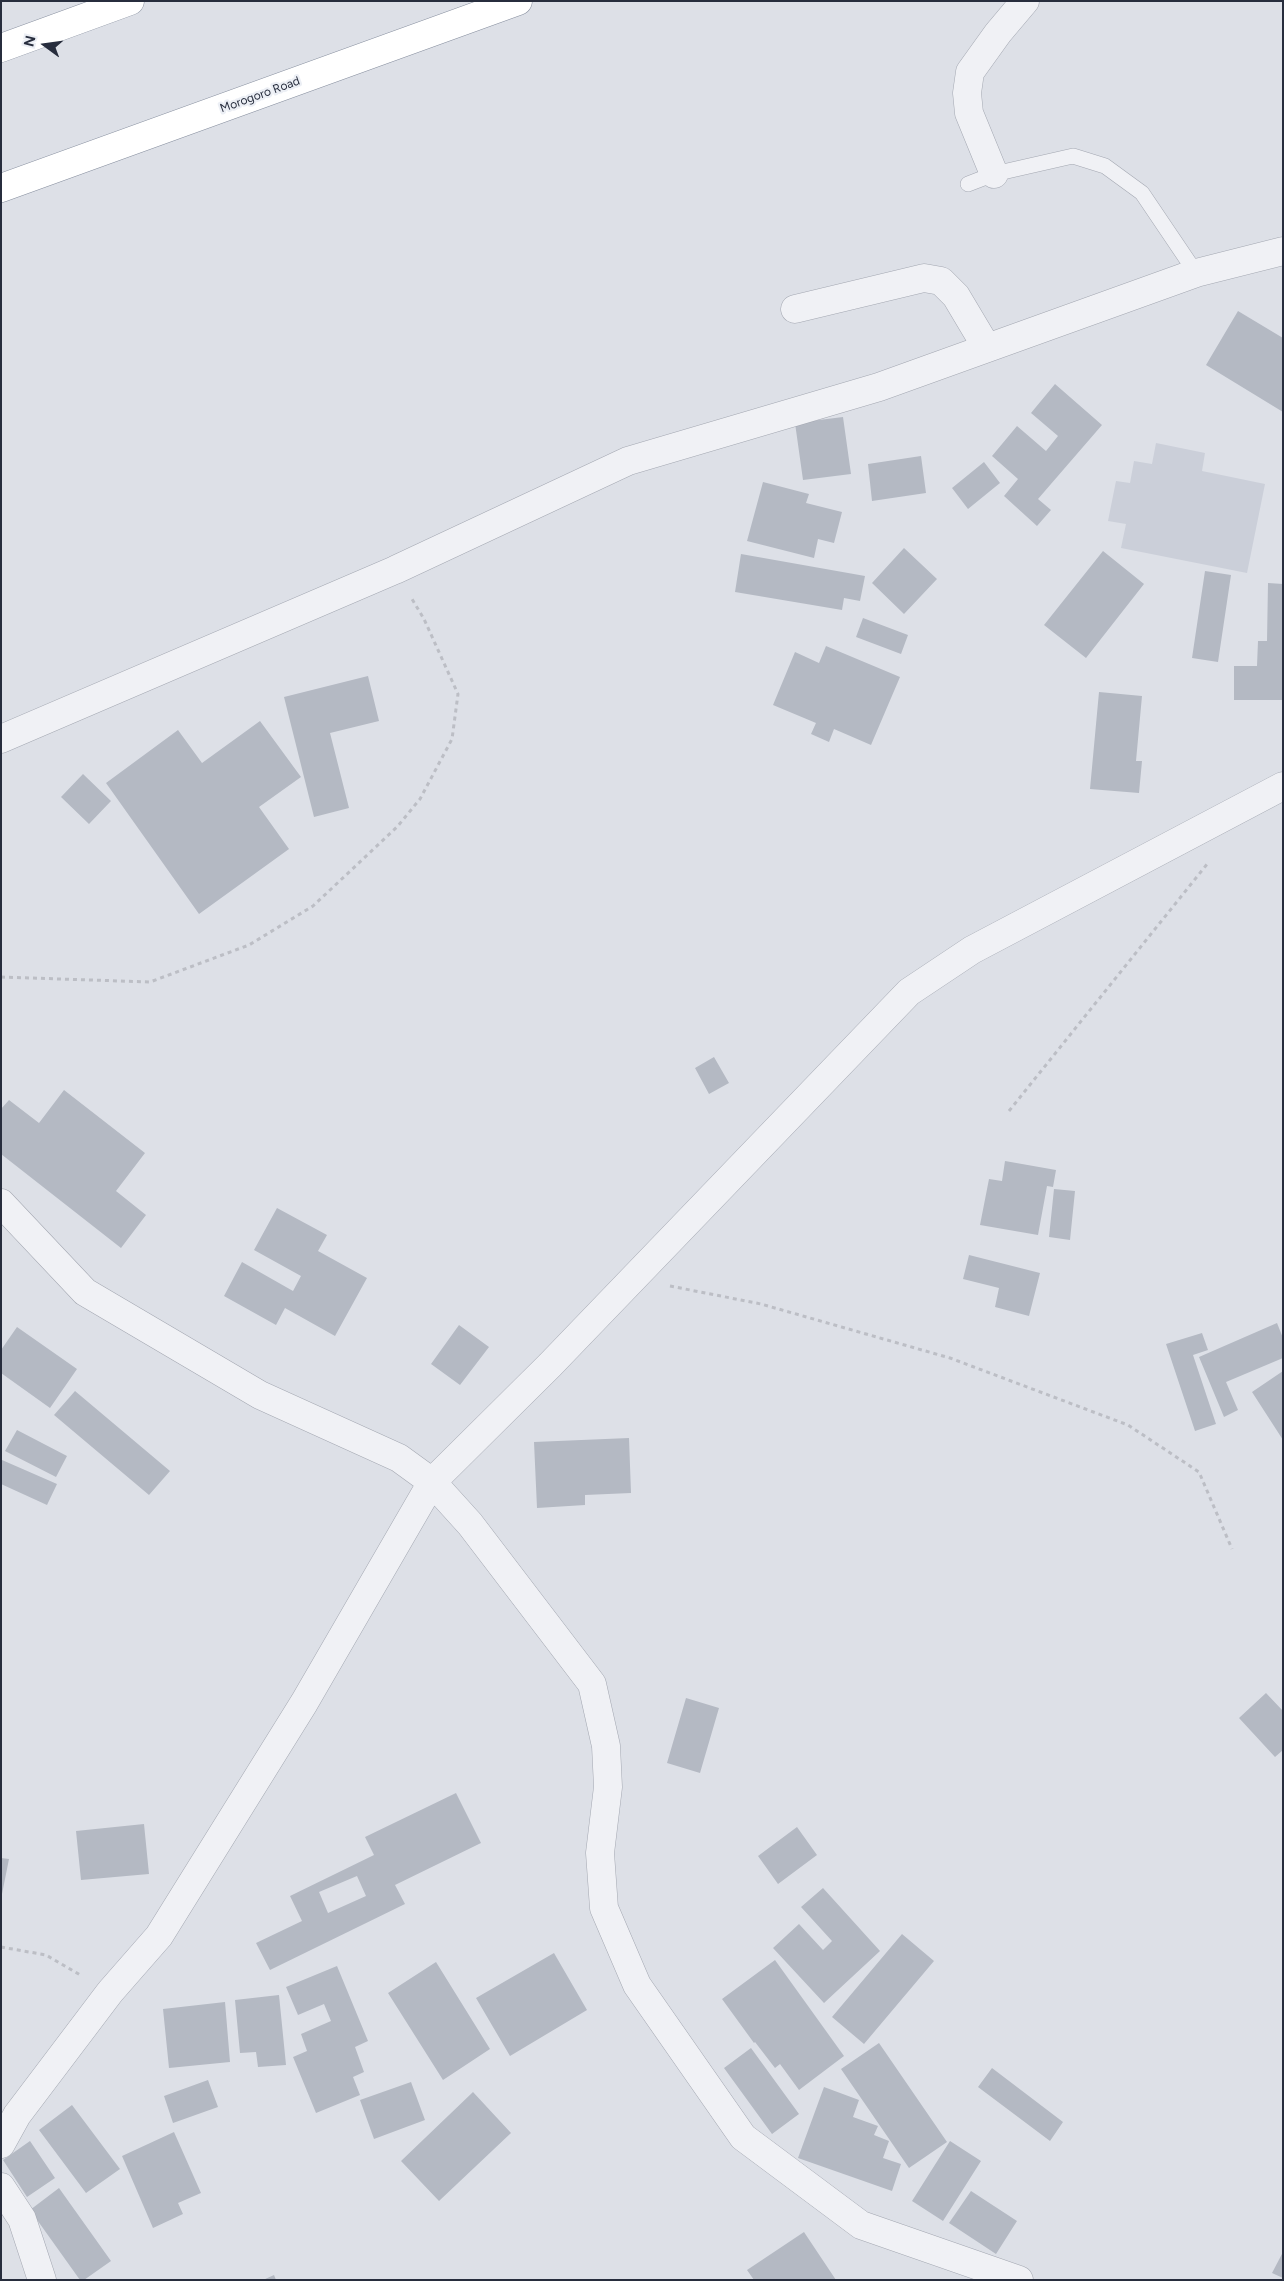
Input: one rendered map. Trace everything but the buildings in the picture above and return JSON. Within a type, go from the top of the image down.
[{"type":"highway","points":[[1,48],[130,1]]},
{"type":"highway","name":"Morogoro Road","points":[[1,188],[518,1]]},
{"type":"street","points":[[994,174],[969,113],[967,93],[970,72],[998,33],[1025,1]]},
{"type":"street","points":[[1,739],[395,570],[628,461],[879,387],[1196,273],[1283,251]]},
{"type":"street","points":[[795,309],[924,278],[941,281],[956,296],[987,348]]},
{"type":"street","points":[[1,2144],[17,2115],[33,2093],[110,1992],[165,1928],[304,1703],[432,1482],[633,1279],[909,992],[972,950],[1283,786]]},
{"type":"street","points":[[1,1203],[85,1292],[260,1395],[399,1458],[432,1482],[470,1524],[592,1684],[606,1746],[608,1787],[600,1853],[604,1908],[637,1985],[743,2137],[861,2225],[1019,2280]]},
{"type":"street","points":[[1,2186],[22,2219],[42,2280]]},
{"type":"lane","points":[[968,184],[994,174],[1073,156],[1105,166],[1142,192],[1196,273]]},
{"type":"path","points":[[1,977],[150,982],[178,973],[249,945],[313,906],[397,827],[420,799],[452,739],[458,694],[424,619],[395,570]]},
{"type":"path","points":[[1009,1111],[1214,855]]},
{"type":"path","points":[[633,1279],[761,1304],[950,1358],[1128,1425],[1199,1472],[1232,1549]]},
{"type":"path","points":[[1,1947],[46,1955],[110,1992]]},
{"type":"shaded area","points":[[1156,443],[1205,453],[1202,471],[1265,484],[1247,573],[1121,548],[1126,524],[1108,521],[1116,481],[1130,483],[1134,461],[1152,464]]}]
